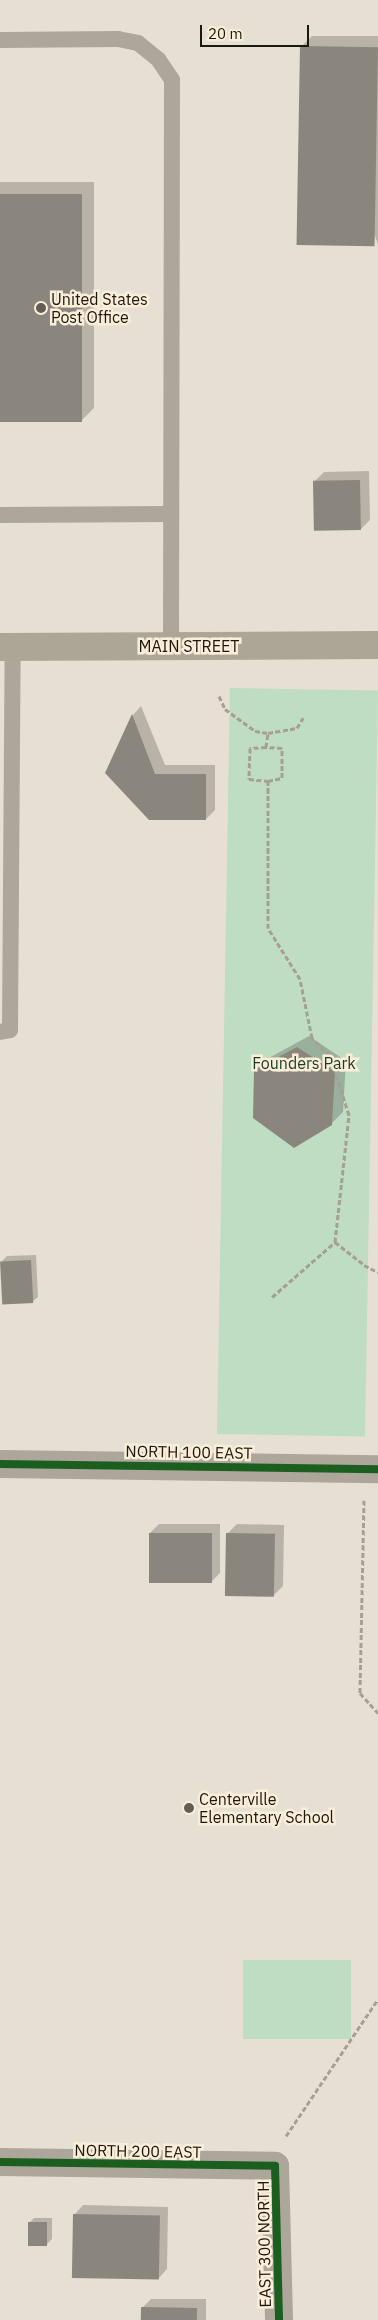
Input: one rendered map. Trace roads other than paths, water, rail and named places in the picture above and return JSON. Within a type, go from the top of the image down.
[{"type":"main road","name":"MAIN STREET","points":[[7,647],[378,645]]},
{"type":"street","name":"NORTH 100 EAST","points":[[0,1464],[378,1469]]},
{"type":"street","name":"NORTH 200 EAST","points":[[0,2162],[278,2154]]},
{"type":"street","name":"EAST 300 NORTH","points":[[278,2154],[279,2320]]},
{"type":"lane","points":[[0,40],[118,39],[138,43],[158,59],[172,80],[170,646]]},
{"type":"lane","points":[[0,515],[171,514]]},
{"type":"lane","points":[[0,1032],[10,1030],[7,647]]},
{"type":"place","name":"United States Post Office","points":[[41,308]]},
{"type":"place","name":"Centerville Elementary School","points":[[189,1808]]},
{"type":"park label","name":"Founders Park","points":[[304,1063]]}]
